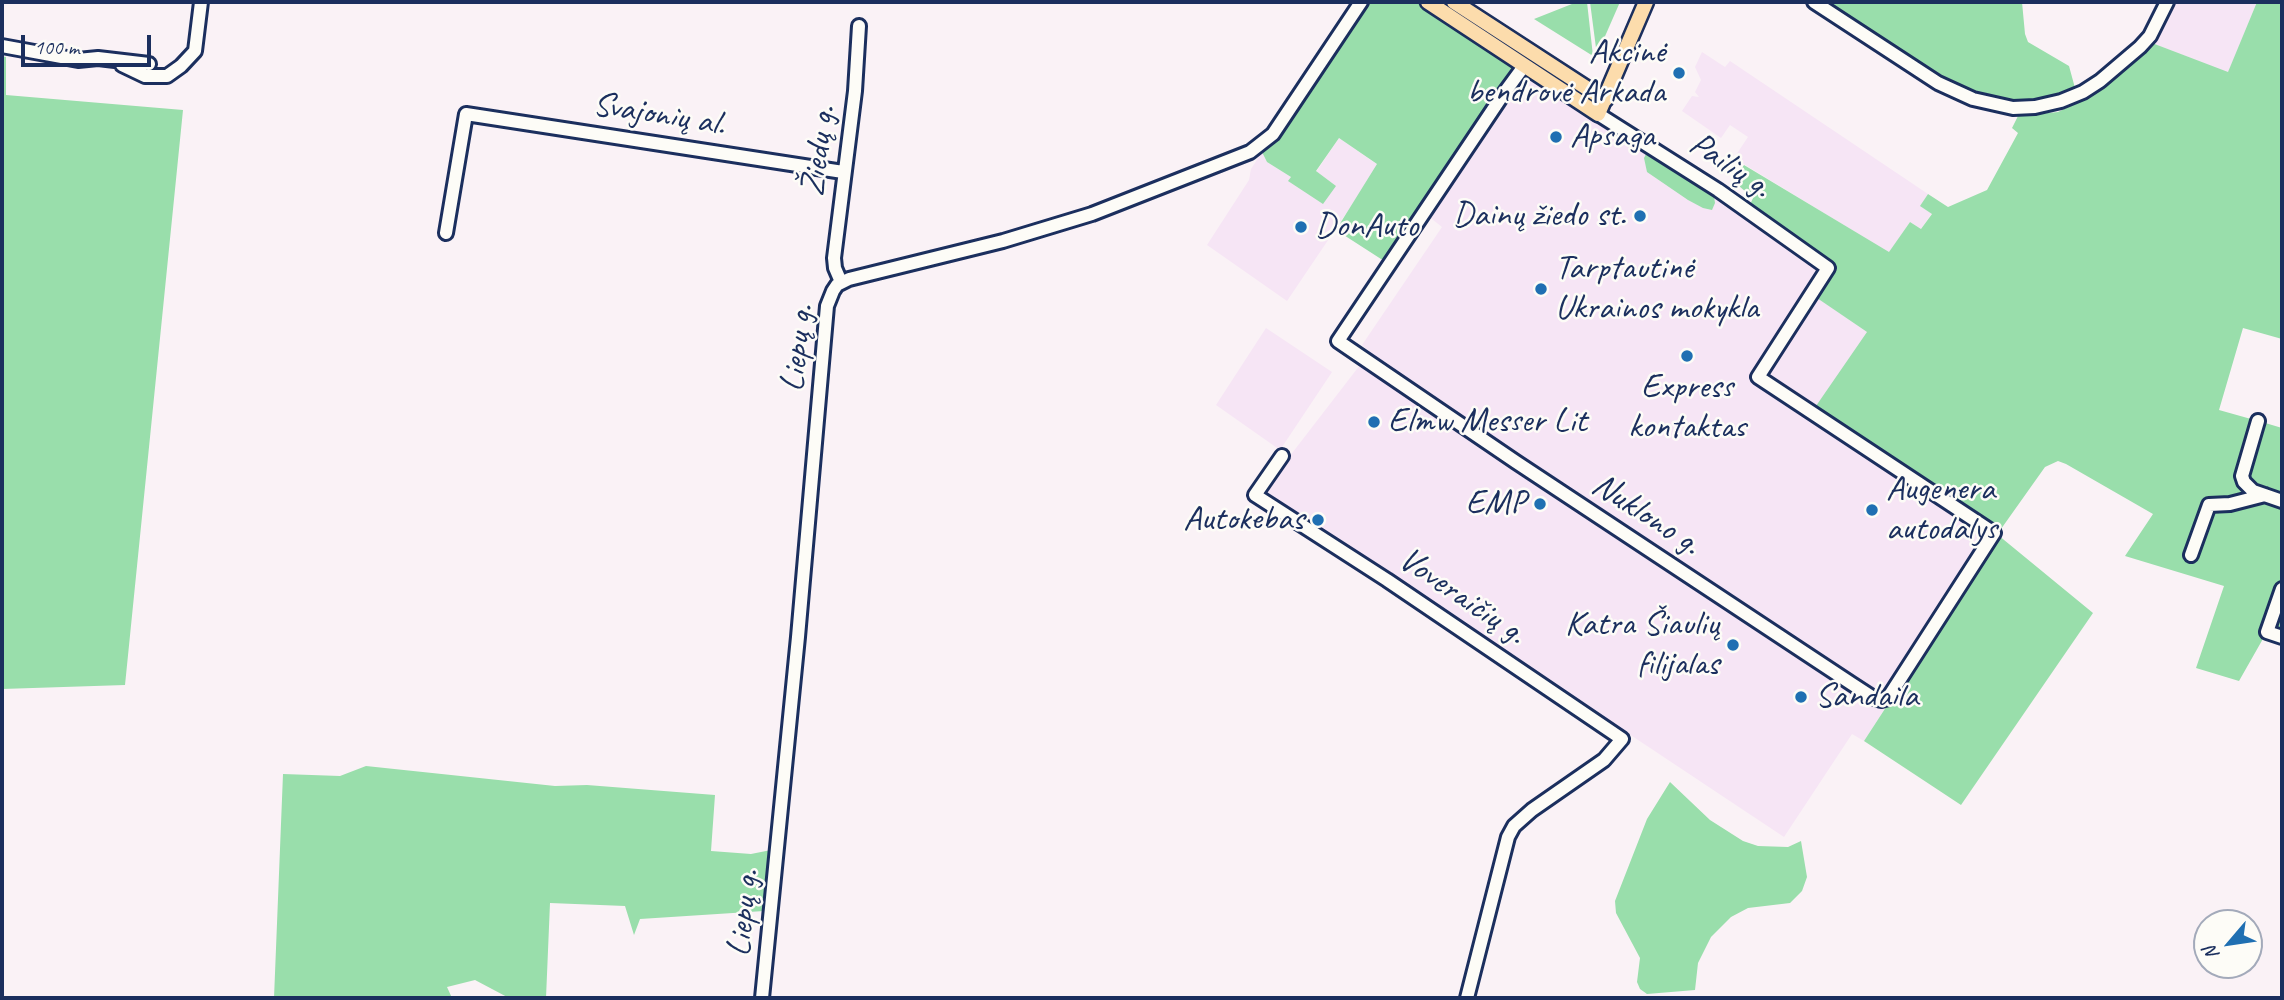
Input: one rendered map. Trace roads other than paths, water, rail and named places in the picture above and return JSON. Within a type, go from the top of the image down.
[{"type":"main road","points":[[1428,2],[1598,114],[1646,2]]},
{"type":"main road","points":[[1454,2],[1605,100]]},
{"type":"street","points":[[115,61],[145,76],[167,75],[181,66],[195,51],[201,2]]},
{"type":"street","name":"Liepų g.","points":[[762,998],[801,613],[827,306],[832,291],[841,282],[1003,241],[1092,214],[1250,152],[1273,134],[1361,2]]},
{"type":"street","points":[[1814,2],[1938,83],[1973,99],[2012,107],[2035,107],[2061,102],[2100,81],[2150,36],[2166,2]]},
{"type":"street","name":"Žiedų g.","points":[[841,282],[834,258],[854,103],[859,26]]},
{"type":"street","points":[[2,46],[78,60],[98,58],[149,64]]},
{"type":"street","name":"Nuklono g.","points":[[1524,66],[1338,341],[1872,697],[1888,698],[1994,533]]},
{"type":"street","name":"Svajonių al.","points":[[446,233],[466,114],[843,172]]},
{"type":"street","name":"Pailių g.","points":[[1598,114],[1718,190],[1828,268],[1758,377],[1994,533]]},
{"type":"street","points":[[2258,421],[2242,476],[2248,487],[2282,501]]},
{"type":"street","name":"Voveraičių g.","points":[[1282,456],[1255,495],[1387,580],[1622,739],[1604,760],[1532,810],[1514,826],[1508,837],[1467,998]]},
{"type":"street","points":[[2191,555],[2209,505],[2230,504],[2265,495]]},
{"type":"street","points":[[2282,589],[2267,632],[2282,637]]},
{"type":"place","name":"Akcinė bendrovė Arkada","points":[[1679,73]]},
{"type":"place","name":"Apsaga","points":[[1556,137]]},
{"type":"place","name":"Dainų žiedo st.","points":[[1640,216]]},
{"type":"place","name":"DonAuto","points":[[1301,227]]},
{"type":"place","name":"Tarptautinė Ukrainos mokykla","points":[[1541,289]]},
{"type":"place","name":"Express kontaktas","points":[[1687,356]]},
{"type":"place","name":"Elmw Messer Lit","points":[[1374,422]]},
{"type":"place","name":"EMP","points":[[1540,504]]},
{"type":"place","name":"Augenera autodalys","points":[[1872,510]]},
{"type":"place","name":"Autokebas","points":[[1318,520]]},
{"type":"place","name":"Katra Šiaulių filijalas","points":[[1733,645]]},
{"type":"place","name":"Sandaila","points":[[1801,697]]}]
